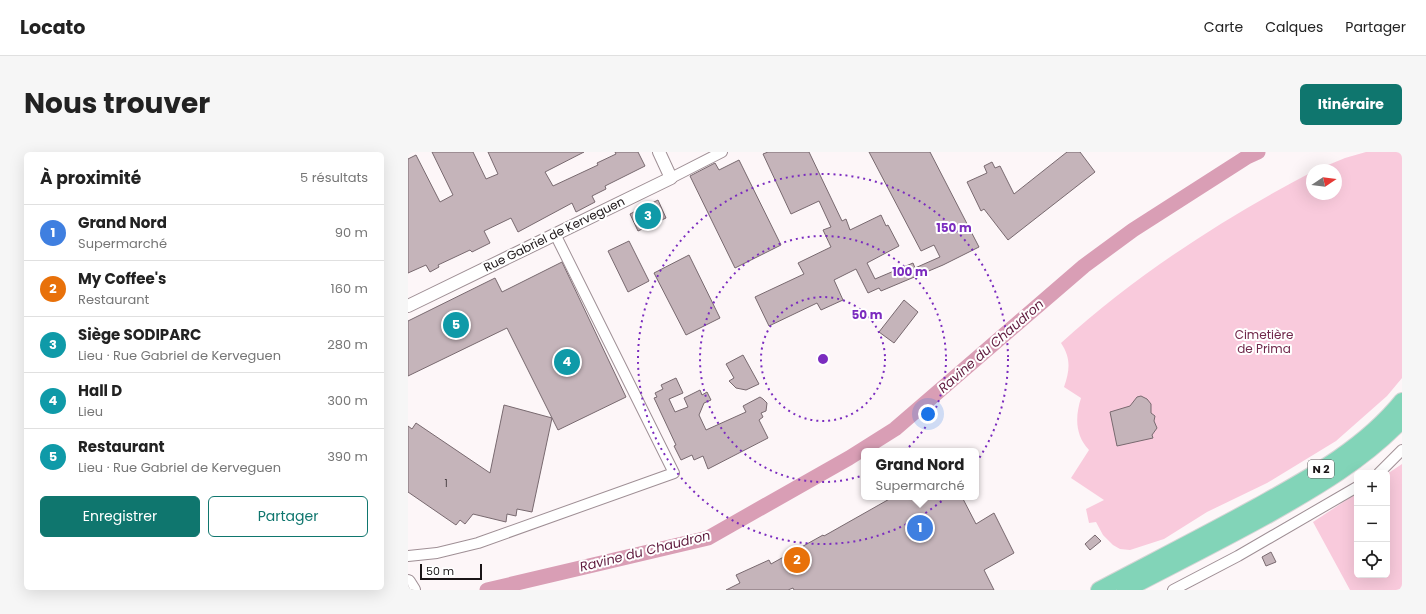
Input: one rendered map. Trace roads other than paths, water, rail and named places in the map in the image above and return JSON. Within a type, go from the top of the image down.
[{"type":"highway","name":"N 2","points":[[1099,590],[1308,478],[1350,450],[1392,414],[1402,401]]},
{"type":"highway","name":"N 2","points":[[1126,590],[1313,490],[1357,460],[1402,420]]},
{"type":"main road","points":[[408,582],[413,590]]},
{"type":"street","points":[[659,152],[671,178]]},
{"type":"street","name":"Rue Gabriel de Kerveguen","points":[[408,306],[722,152]]},
{"type":"street","points":[[408,556],[437,553],[478,543],[674,473],[555,234]]},
{"type":"street","points":[[1382,470],[1402,450]]},
{"type":"street","points":[[1173,590],[1238,556],[1354,489]]},
{"type":"waterway","name":"Ravine du Chaudron","points":[[865,448],[895,429],[1084,266],[1133,230],[1247,157],[1258,152]]},
{"type":"waterway","name":"Ravine du Chaudron","points":[[487,590],[708,538],[861,450]]},
{"type":"place","name":"Siège SODIPARC","points":[[648,216]]},
{"type":"place","name":"Restaurant","points":[[456,325]]},
{"type":"place","name":"Hall D","points":[[567,362]]},
{"type":"place","name":"Grand Nord","points":[[920,528]]},
{"type":"place","name":"My Coffee's","points":[[797,560]]},
{"type":"park label","name":"Cimetière de Prima","points":[[1264,341]]}]
